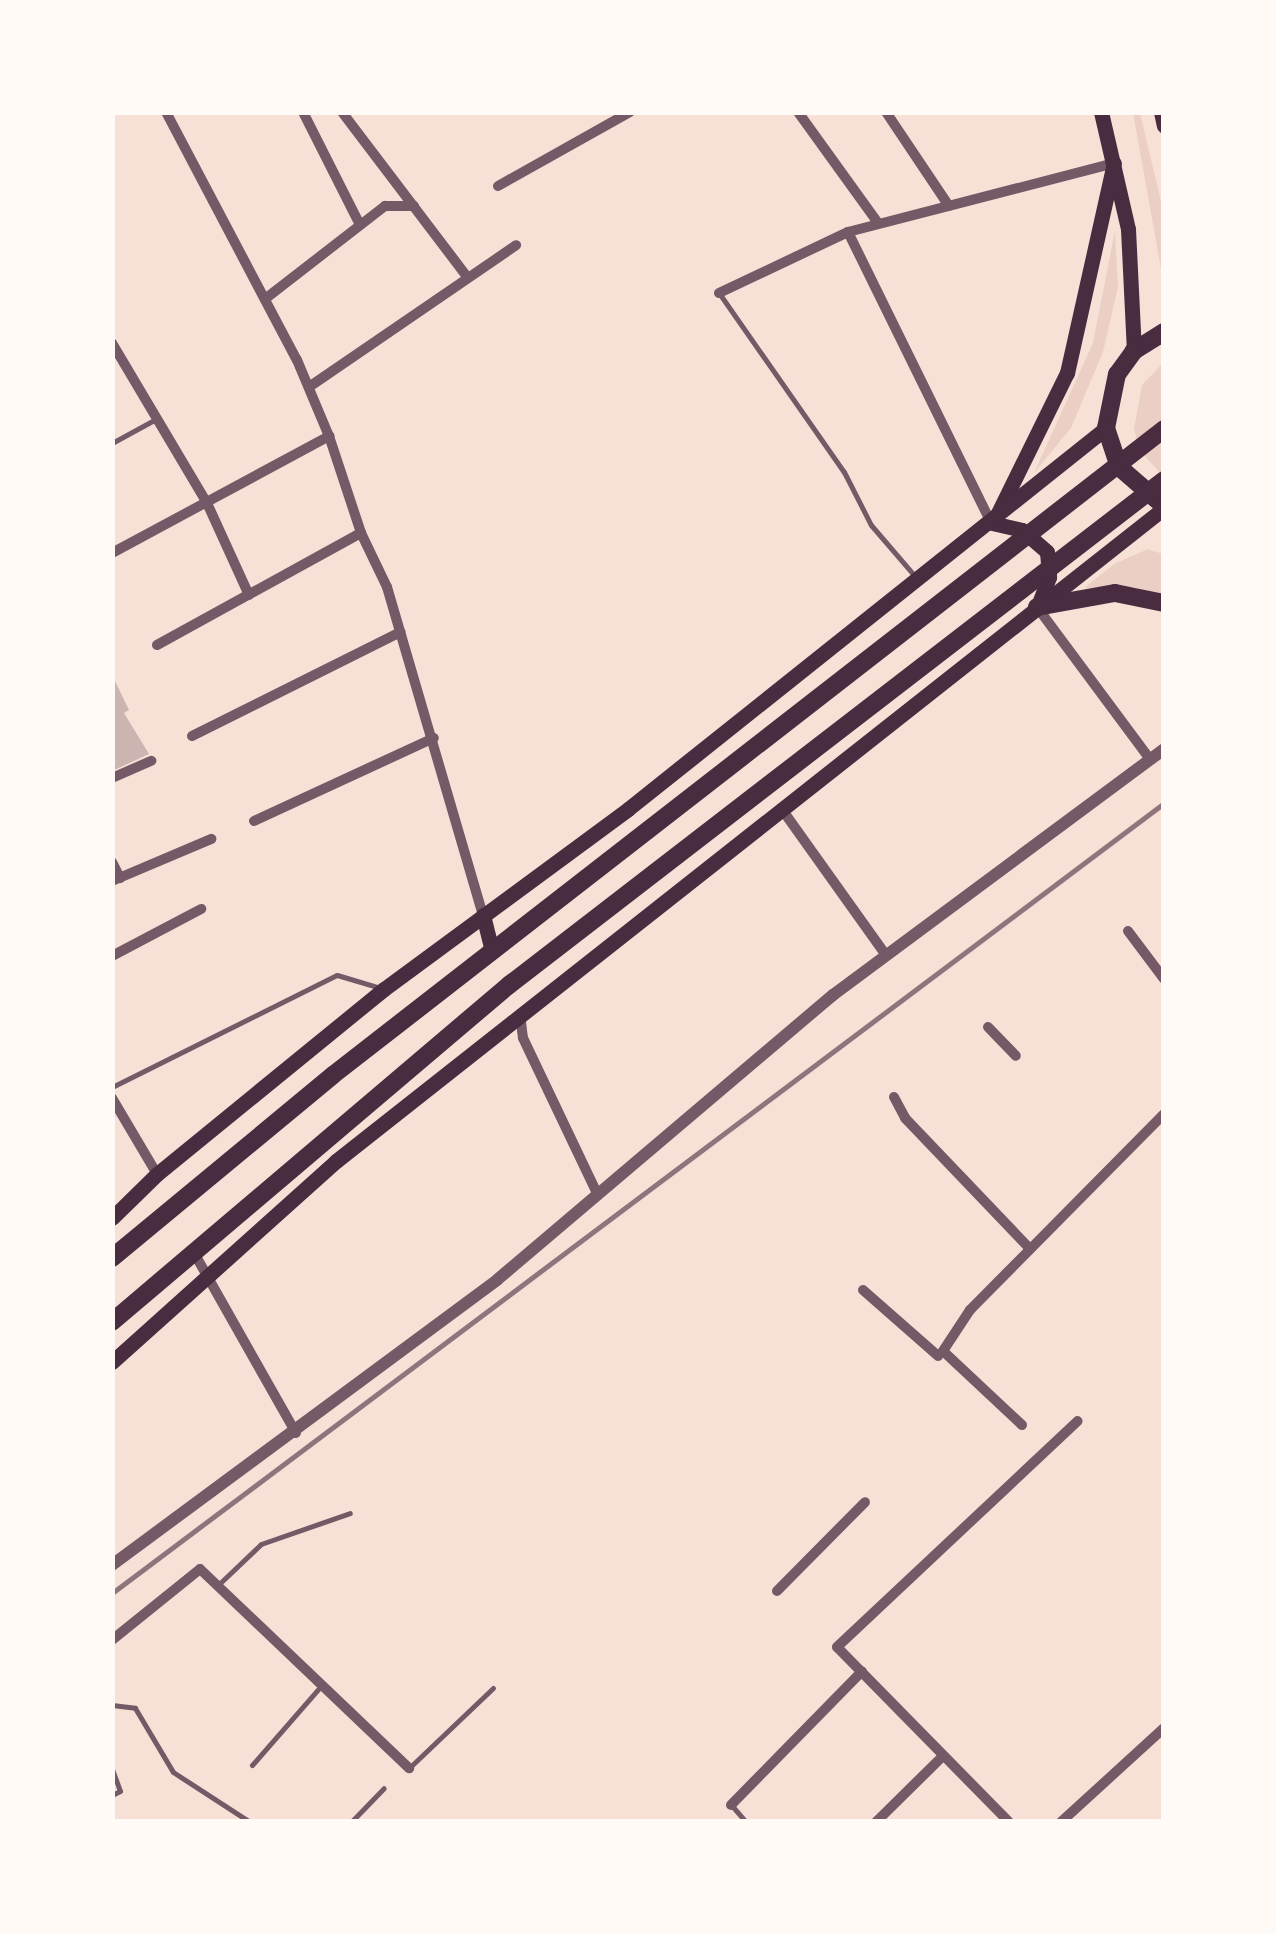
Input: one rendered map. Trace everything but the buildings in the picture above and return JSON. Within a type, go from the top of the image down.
[{"type":"highway","points":[[1164,332],[1134,351],[1109,394],[1106,428],[1118,467],[1164,507]]},
{"type":"highway","points":[[112,1258],[492,951],[1164,429]]},
{"type":"highway","points":[[112,1322],[192,1250],[591,921],[1164,480]]},
{"type":"highway","points":[[1037,607],[1115,594],[1164,603]]},
{"type":"main road","points":[[1101,112],[1132,263],[1134,351]]},
{"type":"main road","points":[[1160,112],[1164,126]]},
{"type":"main road","points":[[993,521],[1068,373],[1114,164]]},
{"type":"main road","points":[[112,1218],[157,1174],[384,988],[919,581],[1106,428]]},
{"type":"main road","points":[[112,1362],[206,1274],[520,1014],[1164,507]]},
{"type":"main road","points":[[993,521],[1022,530],[1047,552],[1049,576],[1037,607]]},
{"type":"main road","points":[[483,916],[492,951]]},
{"type":"main road","points":[[510,986],[520,1014]]},
{"type":"street","points":[[166,112],[265,299],[329,436],[361,533],[401,632],[483,916]]},
{"type":"street","points":[[303,112],[359,223]]},
{"type":"street","points":[[342,112],[468,278]]},
{"type":"street","points":[[498,186],[630,112]]},
{"type":"street","points":[[798,112],[878,224]]},
{"type":"street","points":[[886,112],[949,206]]},
{"type":"street","points":[[719,293],[848,232],[1114,164]]},
{"type":"street","points":[[265,299],[385,206],[414,206]]},
{"type":"street","points":[[848,232],[993,521]]},
{"type":"street","points":[[308,387],[516,245]]},
{"type":"street","points":[[112,342],[118,363],[159,418],[206,504],[249,595]]},
{"type":"street","points":[[112,553],[329,436]]},
{"type":"street","points":[[157,645],[361,533]]},
{"type":"street","points":[[1037,607],[1149,758]]},
{"type":"street","points":[[192,736],[401,632]]},
{"type":"street","points":[[254,821],[434,738]]},
{"type":"street","points":[[112,1565],[296,1433],[598,1195],[885,954],[1164,749]]},
{"type":"street","points":[[112,778],[152,761]]},
{"type":"street","points":[[782,808],[885,954]]},
{"type":"street","points":[[112,862],[116,879],[210,839]]},
{"type":"street","points":[[112,956],[200,909]]},
{"type":"street","points":[[1128,931],[1163,978]]},
{"type":"street","points":[[520,1014],[523,1038],[598,1195]]},
{"type":"street","points":[[988,1027],[1016,1056]]},
{"type":"street","points":[[894,1097],[905,1118],[1030,1249]]},
{"type":"street","points":[[112,1098],[157,1174]]},
{"type":"street","points":[[940,1354],[970,1310],[1164,1114]]},
{"type":"street","points":[[192,1250],[296,1433]]},
{"type":"street","points":[[864,1290],[1022,1425]]},
{"type":"street","points":[[1009,1822],[837,1647],[1078,1421]]},
{"type":"street","points":[[777,1592],[866,1502]]},
{"type":"street","points":[[112,1640],[200,1568],[409,1768]]},
{"type":"street","points":[[731,1805],[862,1671]]},
{"type":"street","points":[[1061,1822],[1164,1728]]},
{"type":"street","points":[[876,1822],[942,1757]]},
{"type":"lane","points":[[719,293],[844,472],[871,525],[919,581]]},
{"type":"lane","points":[[112,443],[159,418]]},
{"type":"lane","points":[[112,1086],[337,975],[384,988]]},
{"type":"lane","points":[[218,1585],[261,1544],[350,1513]]},
{"type":"lane","points":[[252,1766],[322,1684]]},
{"type":"lane","points":[[409,1768],[493,1688]]},
{"type":"lane","points":[[112,1705],[135,1708],[173,1772],[250,1822]]},
{"type":"lane","points":[[112,1769],[120,1792],[112,1794]]},
{"type":"lane","points":[[351,1822],[384,1788]]},
{"type":"lane","points":[[731,1805],[746,1822]]},
{"type":"shaded area","points":[[1133,113],[1140,113],[1163,210],[1163,280]]},
{"type":"shaded area","points":[[1115,230],[1118,287],[1103,352],[1071,428],[1034,473],[1093,343]]},
{"type":"shaded area","points":[[1163,363],[1163,476],[1140,451],[1134,429],[1142,385]]},
{"type":"shaded area","points":[[1148,549],[1163,554],[1163,595],[1134,587],[1084,588],[1114,564]]},
{"type":"railway","points":[[112,1593],[1164,803]]}]
